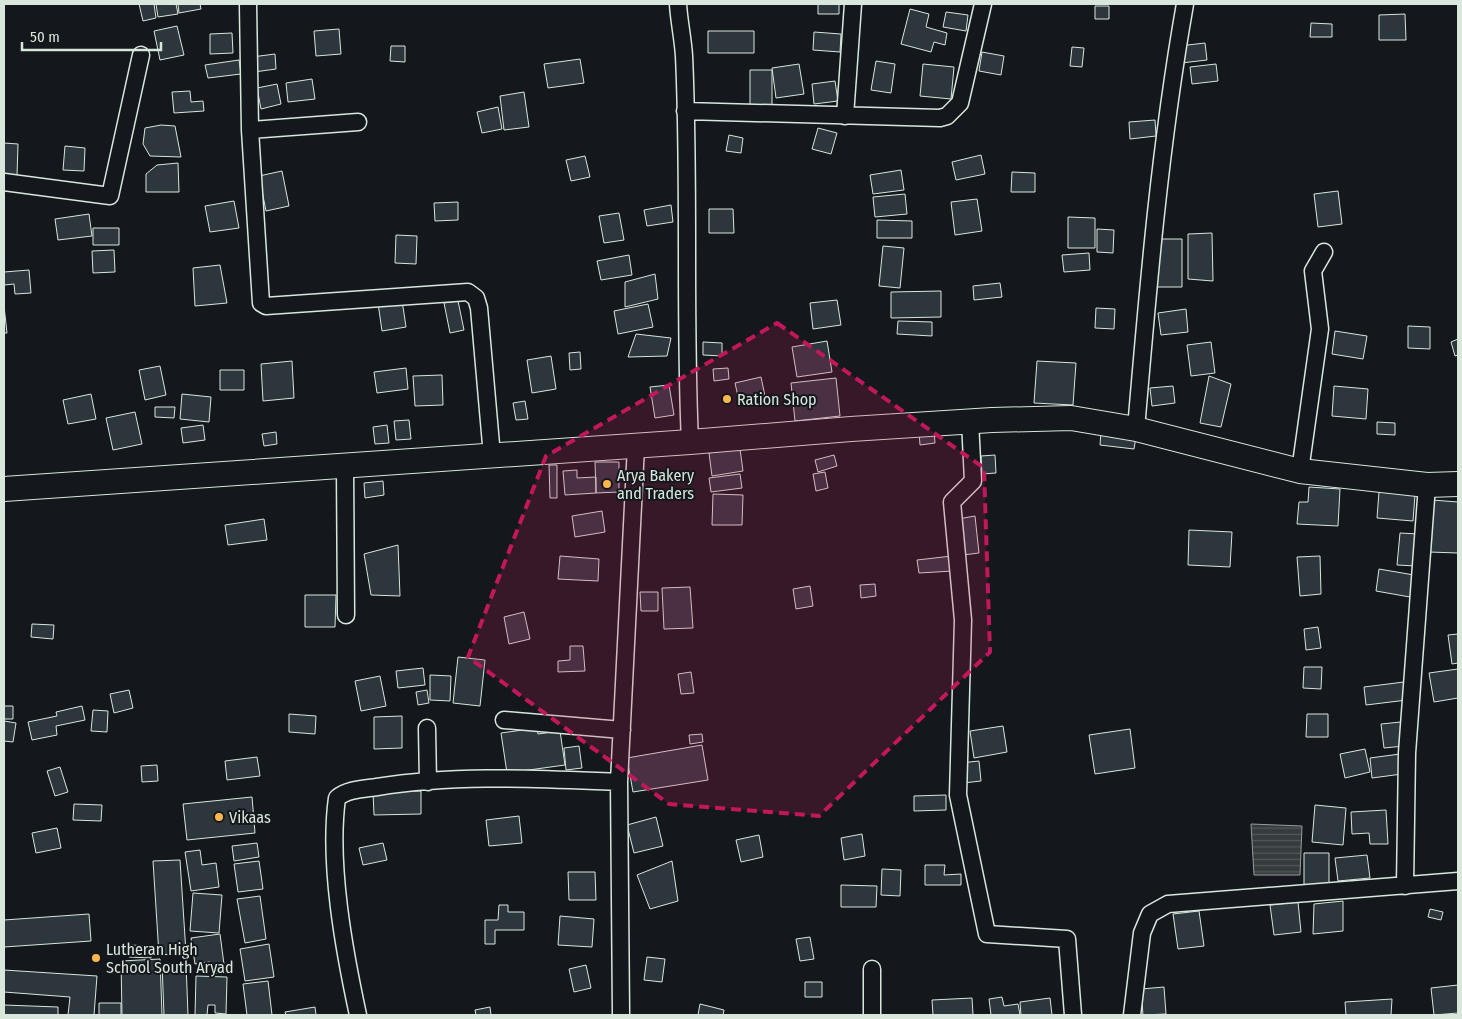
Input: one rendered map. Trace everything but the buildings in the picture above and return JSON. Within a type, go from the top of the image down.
[{"type":"main road","points":[[4,489],[970,421],[1071,418],[1136,429],[1300,471],[1427,485],[1458,484]]},
{"type":"street","points":[[248,4],[250,130],[261,303],[266,306],[468,292],[476,298],[479,308],[492,456]]},
{"type":"street","points":[[678,4],[684,54],[686,311],[690,442]]},
{"type":"street","points":[[845,116],[853,4]]},
{"type":"street","points":[[685,111],[932,119],[947,116],[960,103],[983,4]]},
{"type":"street","points":[[1136,429],[1151,258],[1168,104],[1185,4]]},
{"type":"street","points":[[4,182],[110,196],[141,55]]},
{"type":"street","points":[[250,130],[358,122]]},
{"type":"street","points":[[1300,471],[1320,329],[1313,271],[1324,252]]},
{"type":"street","points":[[970,421],[973,481],[952,502],[963,620],[958,795],[987,934],[1067,940],[1073,1015]]},
{"type":"street","points":[[621,1015],[619,782],[636,446]]},
{"type":"street","points":[[345,466],[346,615]]},
{"type":"street","points":[[1405,886],[1407,753],[1427,485]]},
{"type":"street","points":[[504,720],[622,730]]},
{"type":"street","points":[[428,728],[428,782]]},
{"type":"street","points":[[358,1015],[346,958],[334,849],[337,798],[342,794],[356,790],[428,782],[508,778],[619,782]]},
{"type":"street","points":[[1132,1015],[1142,933],[1150,914],[1168,904],[1458,881]]},
{"type":"street","points":[[872,969],[872,1015]]},
{"type":"highlighted area","points":[[777,323],[984,468],[990,652],[819,816],[669,804],[468,657],[546,456]]},
{"type":"shaded area","points":[[1251,824],[1302,826],[1300,875],[1254,875]]},
{"type":"place","name":"Ration Shop","points":[[727,399]]},
{"type":"place","name":"Arya Bakery and Traders","points":[[607,484]]},
{"type":"place","name":"Vikaas","points":[[219,817]]},
{"type":"place","name":"Lutheran High School South Aryad","points":[[96,958]]}]
